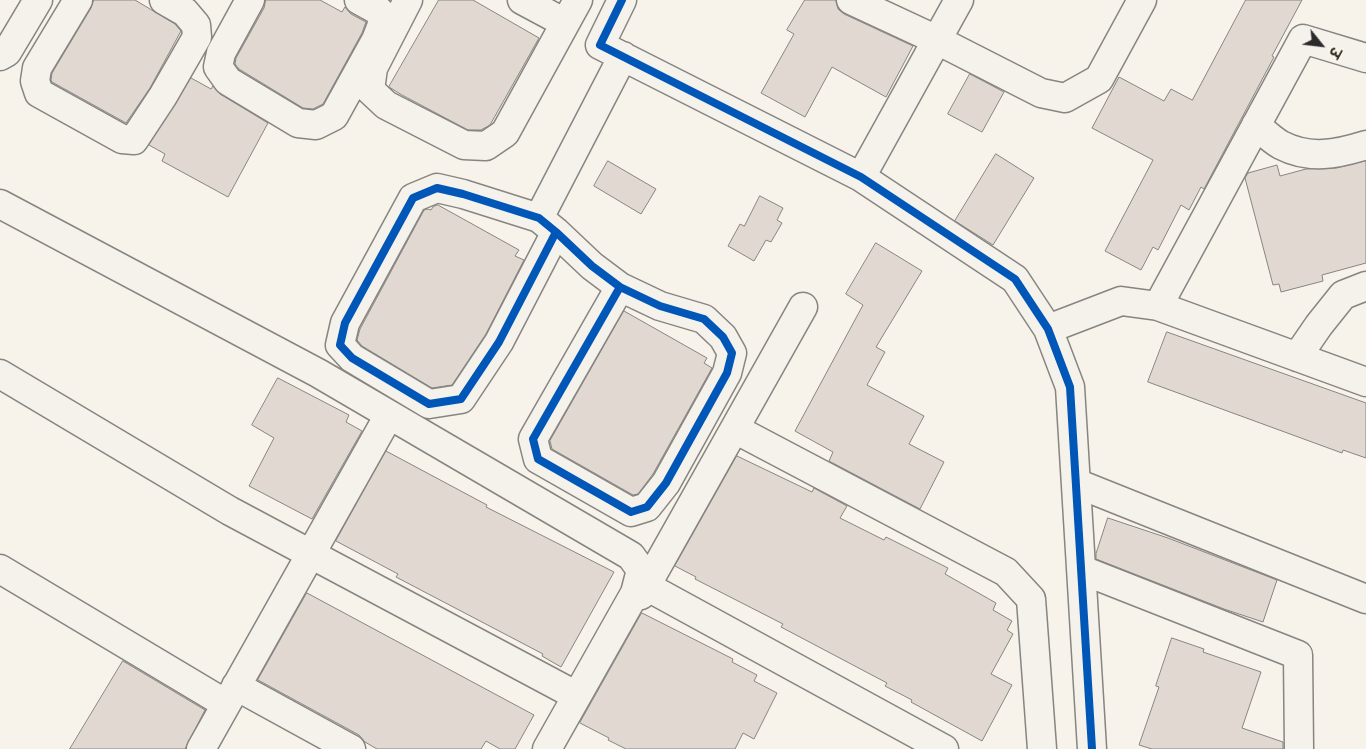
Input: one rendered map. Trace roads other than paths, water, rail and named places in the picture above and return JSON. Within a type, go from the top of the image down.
[{"type":"street","points":[[0,56],[7,52],[38,0]]},
{"type":"street","points":[[78,0],[37,68],[35,81],[40,93],[122,139],[134,140],[163,96],[197,37],[196,25],[185,12],[164,0]]},
{"type":"street","points":[[250,0],[222,53],[218,67],[228,81],[298,123],[316,125],[334,116],[376,40],[383,22],[379,12],[359,0]]},
{"type":"street","points":[[408,0],[373,68],[370,90],[386,105],[464,145],[486,146],[505,133],[578,0]]},
{"type":"street","points":[[522,0],[565,23]]},
{"type":"street","points":[[622,0],[600,45],[861,178],[1015,279],[1048,329],[1070,387],[1092,749]]},
{"type":"street","points":[[851,0],[937,40],[1041,93],[1065,98],[1099,79],[1142,0]]},
{"type":"street","points":[[861,178],[959,0]]},
{"type":"street","points":[[1158,306],[1303,40],[1366,58]]},
{"type":"street","points":[[620,288],[533,440],[538,459],[631,512],[646,507],[666,483],[727,373],[732,353],[723,336],[704,319],[660,306],[620,288],[592,266],[548,225],[464,194],[437,188],[413,198],[344,323],[340,345],[352,358],[429,404],[461,399],[499,342],[548,225],[623,56]]},
{"type":"street","points":[[1256,126],[1282,145],[1308,154],[1339,153],[1366,145]]},
{"type":"street","points":[[0,204],[318,372],[388,415],[631,556],[640,570],[635,593],[577,696],[556,748]]},
{"type":"street","points":[[1297,357],[1344,296],[1366,286]]},
{"type":"street","points":[[1048,329],[1121,301],[1158,306],[1366,382]]},
{"type":"street","points":[[556,748],[803,307]]},
{"type":"street","points":[[0,374],[230,511],[577,696]]},
{"type":"street","points":[[201,749],[388,415]]},
{"type":"street","points":[[735,429],[1006,572],[1031,599],[1042,749]]},
{"type":"street","points":[[1076,483],[1366,599]]},
{"type":"street","points":[[0,569],[231,694],[351,749]]},
{"type":"street","points":[[1082,570],[1298,655],[1300,749]]},
{"type":"street","points":[[646,586],[944,749]]}]
